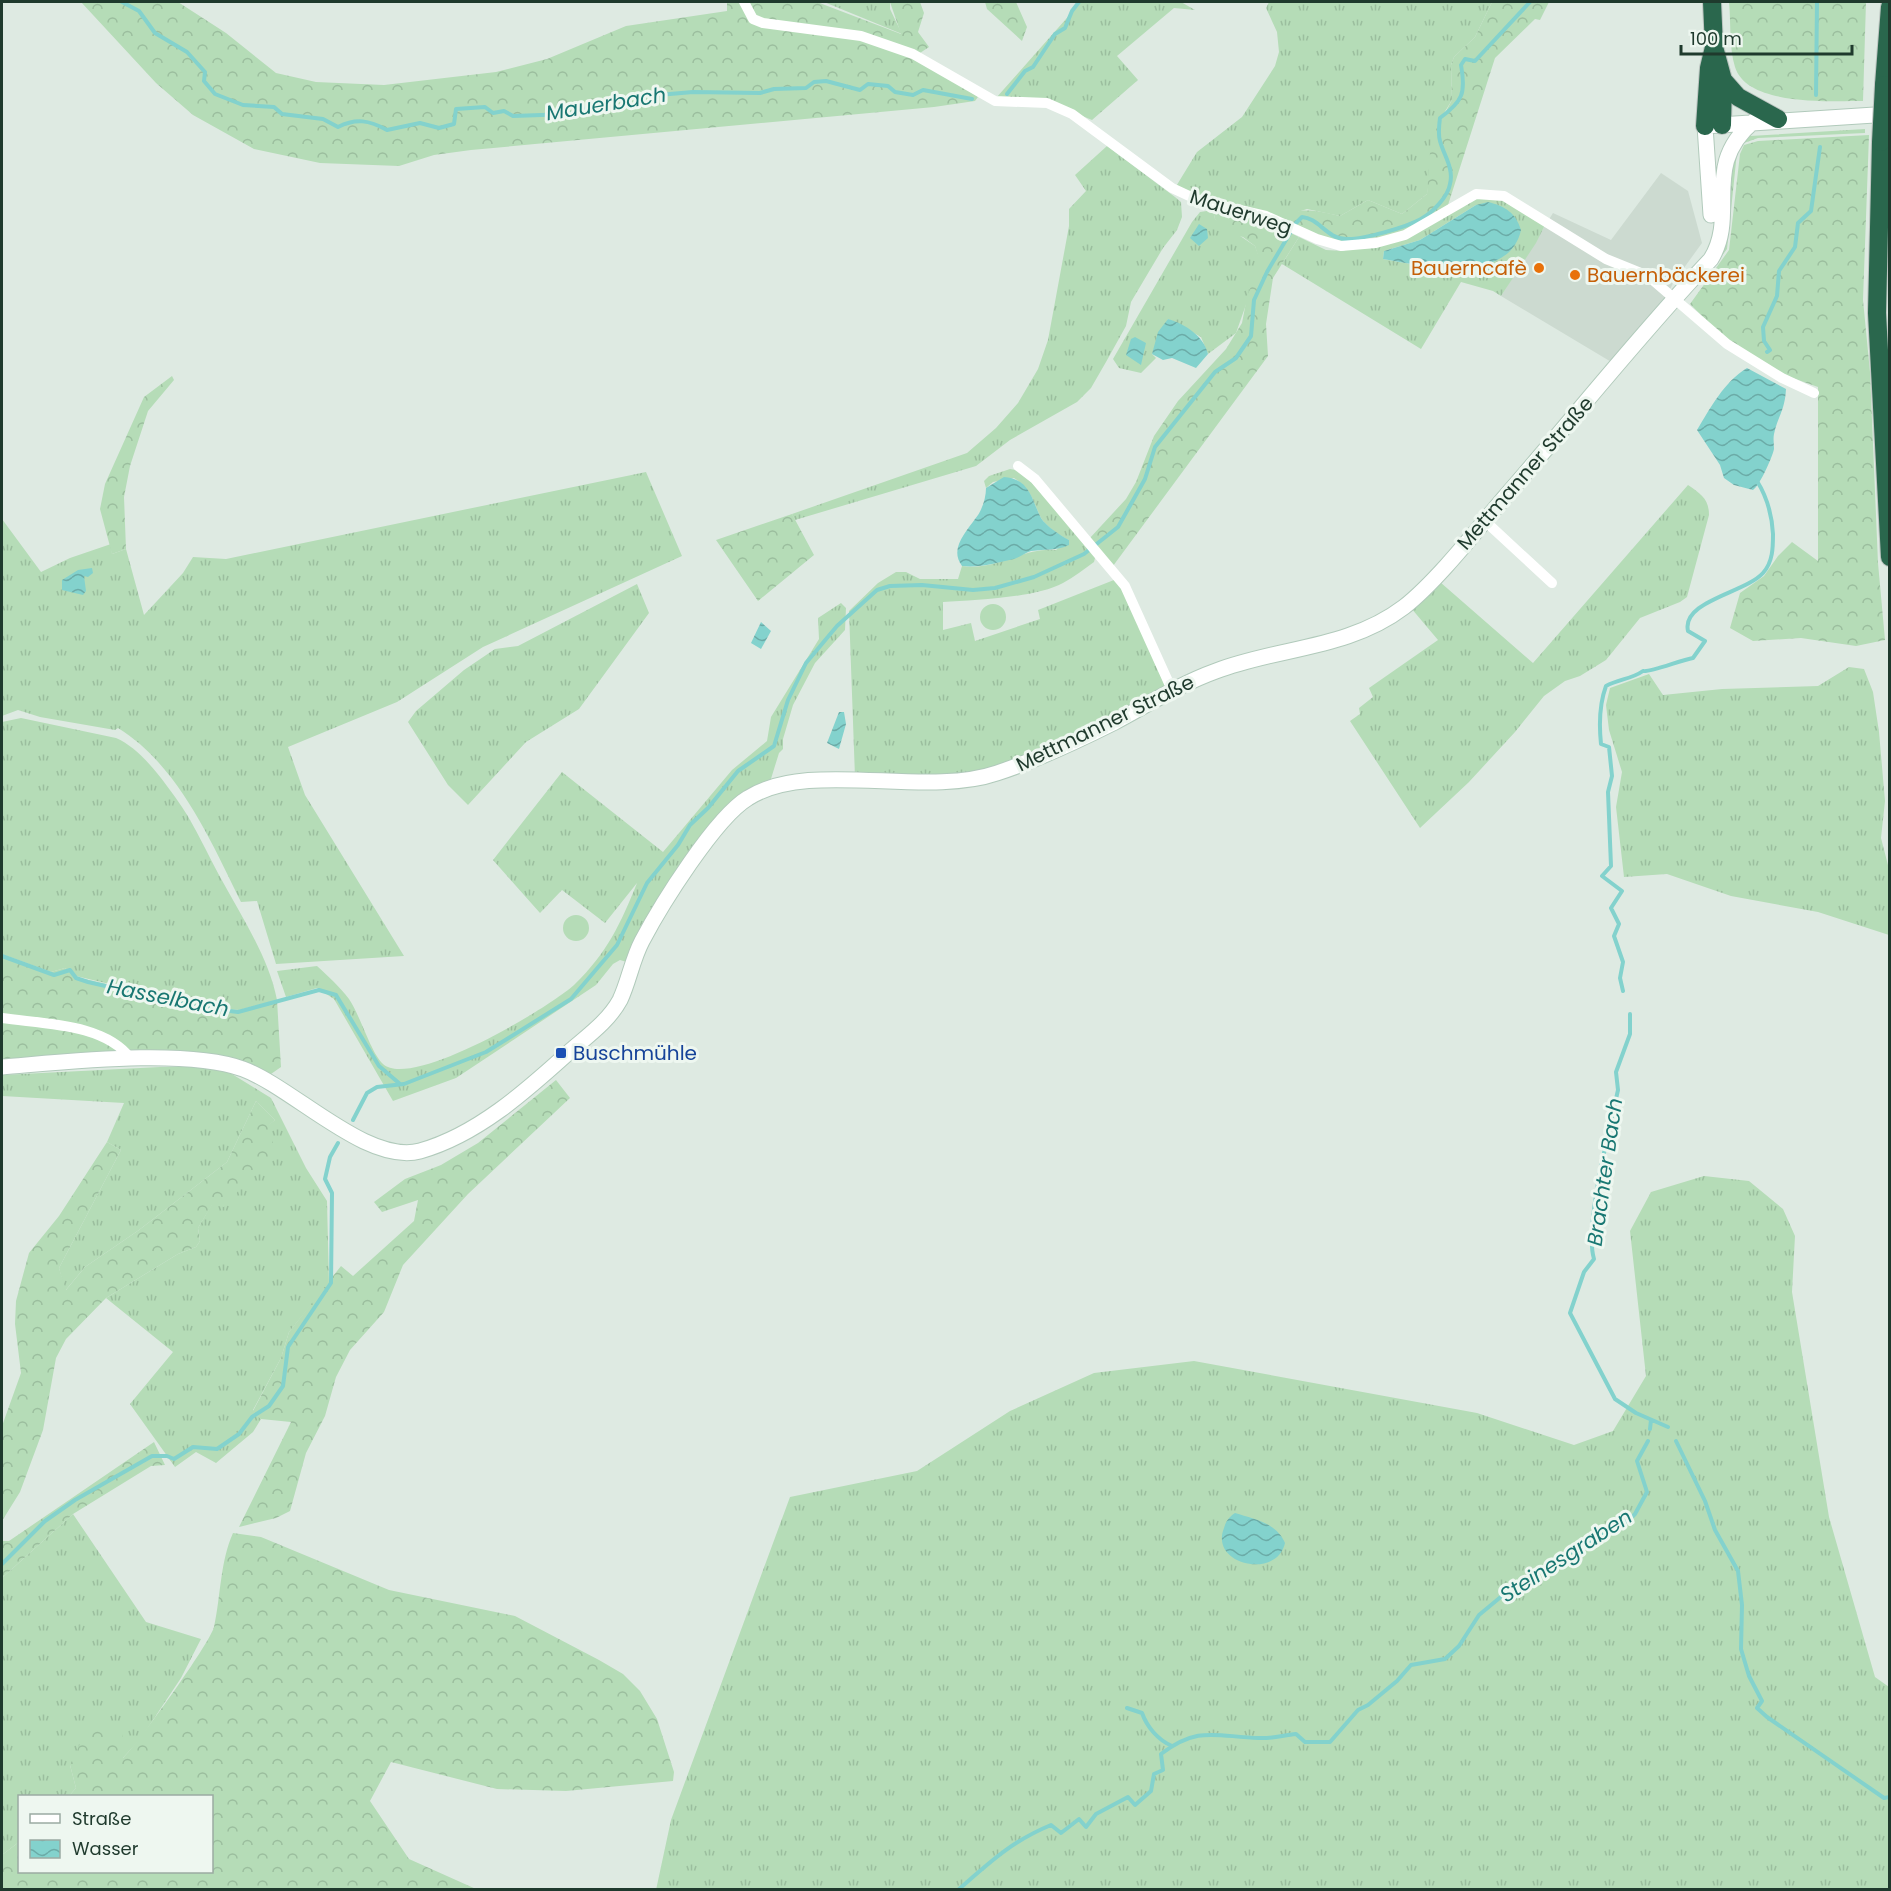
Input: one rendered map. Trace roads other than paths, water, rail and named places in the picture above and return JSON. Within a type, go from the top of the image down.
[{"type":"highway","points":[[1712,2],[1714,47],[1723,80],[1738,97],[1778,119]]},
{"type":"highway","points":[[1887,2],[1889,14]]},
{"type":"highway","points":[[1890,7],[1881,142],[1877,313],[1890,557]]},
{"type":"highway","points":[[1714,47],[1709,68],[1714,125]]},
{"type":"highway","points":[[1714,125],[1723,80]]},
{"type":"main road","points":[[1720,199],[1714,125],[1778,119],[1890,114]]},
{"type":"main road","name":"Mettmanner Straße","points":[[2,1067],[131,1059],[203,1060],[232,1065],[258,1075],[377,1148],[400,1154],[428,1148],[464,1131],[498,1111],[603,1022],[622,996],[638,950],[659,913],[709,838],[744,800],[771,788],[804,782],[946,783],[988,777],[1057,750],[1172,690],[1217,670],[1307,649],[1379,623],[1416,595],[1485,521],[1718,247],[1721,235],[1720,199],[1730,146],[1754,121]]},
{"type":"main road","name":"Mettmanner Straße","points":[[1700,270],[1712,233],[1714,125]]},
{"type":"street","name":"Mauerweg","points":[[744,2],[753,19],[763,23],[861,36],[913,54],[995,101],[1047,103],[1072,114],[1172,188],[1200,201],[1248,211],[1341,246],[1376,243],[1420,229],[1465,198],[1484,193],[1497,194],[1523,206],[1606,259],[1648,276],[1676,299]]},
{"type":"street","points":[[1676,299],[1726,344],[1782,378],[1814,393]]},
{"type":"street","points":[[1018,466],[1035,479],[1125,585],[1136,605],[1172,690]]},
{"type":"street","points":[[1485,521],[1552,584]]},
{"type":"street","points":[[2,1018],[97,1035],[125,1051],[131,1059]]},
{"type":"water","points":[[1488,202],[1509,211],[1521,230],[1513,247],[1500,259],[1462,268],[1419,265],[1383,259],[1384,251],[1420,240],[1476,205]]},
{"type":"water","points":[[1199,224],[1207,229],[1208,238],[1199,246],[1190,238]]},
{"type":"water","points":[[1168,319],[1193,332],[1206,348],[1208,354],[1196,368],[1172,358],[1163,360],[1152,354],[1158,332]]},
{"type":"water","points":[[1135,337],[1146,343],[1141,365],[1126,355],[1131,339]]},
{"type":"water","points":[[1747,368],[1786,389],[1774,434],[1773,453],[1753,490],[1734,485],[1724,478],[1720,465],[1697,430],[1731,380]]},
{"type":"water","points":[[1004,477],[1012,478],[1024,485],[1045,523],[1069,540],[1069,545],[1031,551],[1014,559],[994,564],[962,566],[957,553],[960,541],[982,508],[986,488]]},
{"type":"water","points":[[92,568],[93,573],[88,577],[84,576],[86,591],[83,595],[62,590],[62,580],[78,570]]},
{"type":"water","points":[[761,622],[771,631],[761,649],[751,643]]},
{"type":"water","points":[[839,712],[844,712],[846,724],[839,749],[827,743]]},
{"type":"water","points":[[1235,1513],[1271,1526],[1285,1543],[1279,1554],[1270,1561],[1258,1564],[1235,1559],[1226,1551],[1222,1541],[1224,1528],[1228,1519]]},
{"type":"waterway","name":"Mauerbach","points":[[122,2],[139,11],[155,33],[187,52],[205,72],[204,81],[215,94],[243,105],[274,107],[282,114],[323,119],[338,127],[362,121],[387,130],[420,123],[439,128],[454,124],[456,109],[485,107],[493,113],[504,111],[513,116],[570,114],[612,99],[693,92],[760,93],[774,89],[806,88],[814,82],[826,81],[860,90],[868,84],[888,86],[895,92],[913,95],[923,90],[972,99]]},
{"type":"waterway","name":"Mauerbach","points":[[1007,94],[1025,71],[1033,67],[1055,34],[1065,28],[1072,11],[1079,2]]},
{"type":"waterway","points":[[353,1120],[367,1093],[377,1087],[404,1084],[486,1052],[571,999],[617,945],[647,883],[678,845],[690,825],[708,808],[738,771],[774,746],[788,700],[806,663],[837,626],[877,590],[890,586],[922,585],[973,590],[995,588],[1034,577],[1084,554],[1118,527],[1145,479],[1155,447],[1215,372],[1236,358],[1251,336],[1254,300],[1267,272],[1296,223],[1302,217],[1308,218],[1339,238],[1362,237],[1406,226],[1421,219],[1443,199],[1449,189],[1451,173],[1439,138],[1440,118],[1454,106],[1461,96],[1463,90],[1461,65],[1465,59],[1475,61],[1530,2]]},
{"type":"waterway","name":"Brachter Bach","points":[[1816,95],[1817,2]]},
{"type":"waterway","name":"Brachter Bach","points":[[1767,352],[1770,350],[1764,341],[1763,327],[1777,296],[1779,271],[1795,247],[1798,223],[1811,211],[1820,147]]},
{"type":"waterway","name":"Brachter Bach","points":[[1623,991],[1620,978],[1623,962],[1614,936],[1619,924],[1611,908],[1622,891],[1602,876],[1611,866],[1608,792],[1612,776],[1609,747],[1601,744],[1602,700],[1606,686],[1643,671],[1693,658],[1705,641],[1688,631],[1688,621],[1694,612],[1716,598],[1754,580],[1766,569],[1772,554],[1772,527],[1766,500],[1757,481]]},
{"type":"waterway","name":"Hasselbach","points":[[2,956],[54,975],[70,970],[76,978],[88,982],[197,1007],[238,1012],[319,990],[336,995],[379,1066],[400,1084]]},
{"type":"waterway","name":"Brachter Bach","points":[[1630,1014],[1630,1034],[1616,1072],[1618,1090],[1595,1201],[1592,1224],[1594,1259],[1584,1272],[1570,1313],[1615,1399],[1636,1413],[1668,1427]]},
{"type":"waterway","points":[[2,1564],[45,1521],[75,1500],[152,1456],[167,1456],[174,1459],[193,1447],[217,1449],[239,1434],[252,1417],[269,1406],[283,1386],[288,1347],[331,1283],[332,1193],[325,1179],[330,1157],[338,1143]]},
{"type":"waterway","name":"Steinesgraben","points":[[1650,1429],[1651,1420]]},
{"type":"waterway","name":"Steinesgraben","points":[[958,1890],[1002,1853],[1037,1831],[1051,1825],[1061,1833],[1079,1819],[1086,1827],[1096,1814],[1128,1797],[1135,1805],[1151,1791],[1154,1774],[1163,1770],[1161,1754],[1186,1739],[1208,1735],[1264,1738],[1296,1734],[1305,1742],[1330,1742],[1358,1710],[1368,1705],[1397,1681],[1411,1665],[1445,1659],[1459,1646],[1479,1615],[1520,1581],[1629,1520],[1635,1514],[1647,1492],[1637,1461],[1648,1441]]},
{"type":"waterway","name":"Brachter Bach","points":[[1676,1441],[1705,1501],[1715,1530],[1738,1571],[1742,1605],[1741,1649],[1749,1676],[1762,1701],[1757,1708],[1884,1798],[1890,1797]]},
{"type":"waterway","points":[[1127,1708],[1142,1713],[1154,1732],[1172,1746]]},
{"type":"place","name":"Bauerncafè","points":[[1539,268]]},
{"type":"place","name":"Bauernbäckerei","points":[[1575,275]]},
{"type":"place","name":"Buschmühle","points":[[561,1053]]}]
